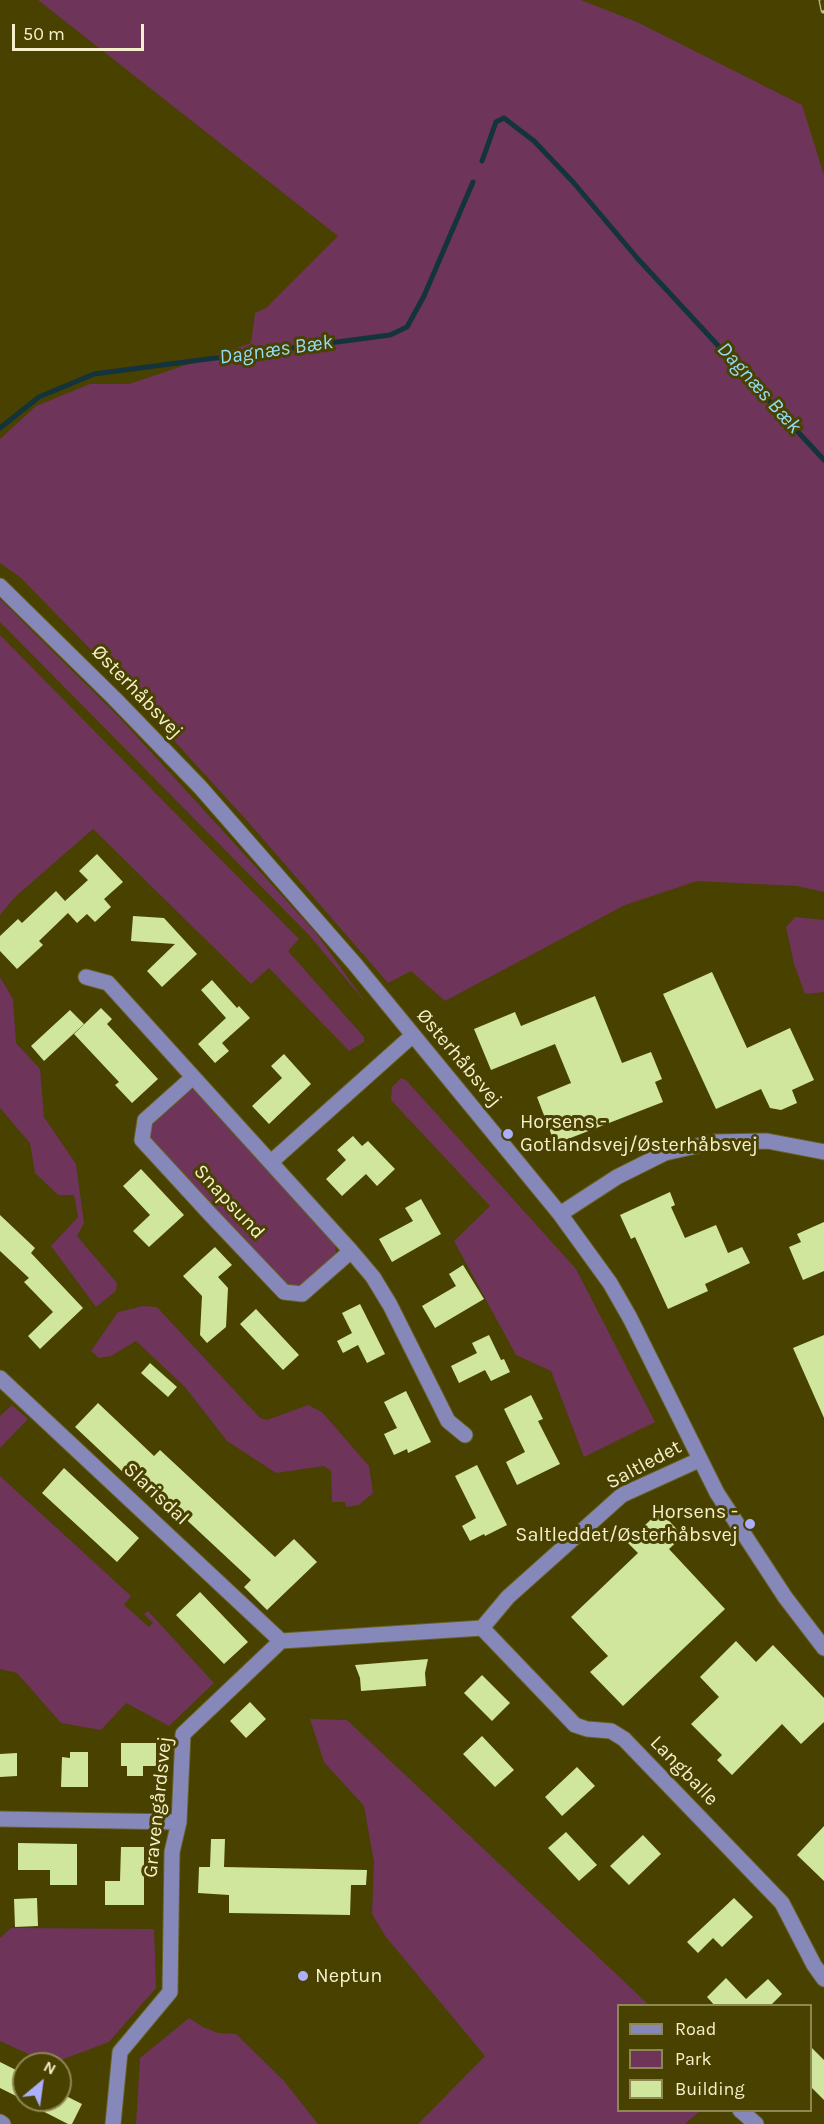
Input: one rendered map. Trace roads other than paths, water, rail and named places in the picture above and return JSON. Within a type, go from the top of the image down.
[{"type":"street","name":"Østerhåbsvej","points":[[0,586],[115,699],[200,787],[340,946],[560,1214],[610,1283],[630,1318],[717,1493],[785,1597],[824,1648]]},
{"type":"street","points":[[86,977],[108,983],[373,1277],[390,1305],[448,1420],[465,1435]]},
{"type":"street","points":[[271,1162],[413,1035]]},
{"type":"street","name":"Snapsund","points":[[192,1078],[145,1120],[142,1140],[284,1292],[302,1294],[351,1251]]},
{"type":"street","points":[[560,1214],[617,1177],[665,1154],[714,1142],[767,1141],[824,1152]]},
{"type":"street","name":"Slarisdal","points":[[0,1378],[281,1641]]},
{"type":"street","name":"Saltledet","points":[[482,1628],[508,1597],[622,1496],[699,1460]]},
{"type":"street","points":[[281,1641],[482,1628]]},
{"type":"street","name":"Langballe","points":[[482,1628],[575,1725],[587,1730],[611,1731],[624,1739],[782,1903],[814,1965],[824,1979]]},
{"type":"street","name":"Gravengårdsvej","points":[[113,2124],[120,2052],[170,1992],[172,1852],[179,1821],[183,1734],[281,1641]]},
{"type":"street","points":[[0,1819],[179,1821]]},
{"type":"street","points":[[742,2112],[756,2124]]},
{"type":"waterway","name":"Dagnæs Bæk","points":[[482,161],[496,122],[504,118],[534,141],[573,182],[638,259],[824,460]]},
{"type":"waterway","name":"Dagnæs Bæk","points":[[0,428],[39,397],[94,374],[390,335],[407,327],[424,296],[473,182]]},
{"type":"railway","points":[[822,0],[824,10]]},
{"type":"place","name":"Horsens - Gotlandsvej/Østerhåbsvej","points":[[508,1134]]},
{"type":"place","name":"Horsens - Saltleddet/Østerhåbsvej","points":[[750,1524]]},
{"type":"place","name":"Neptun","points":[[303,1976]]}]
